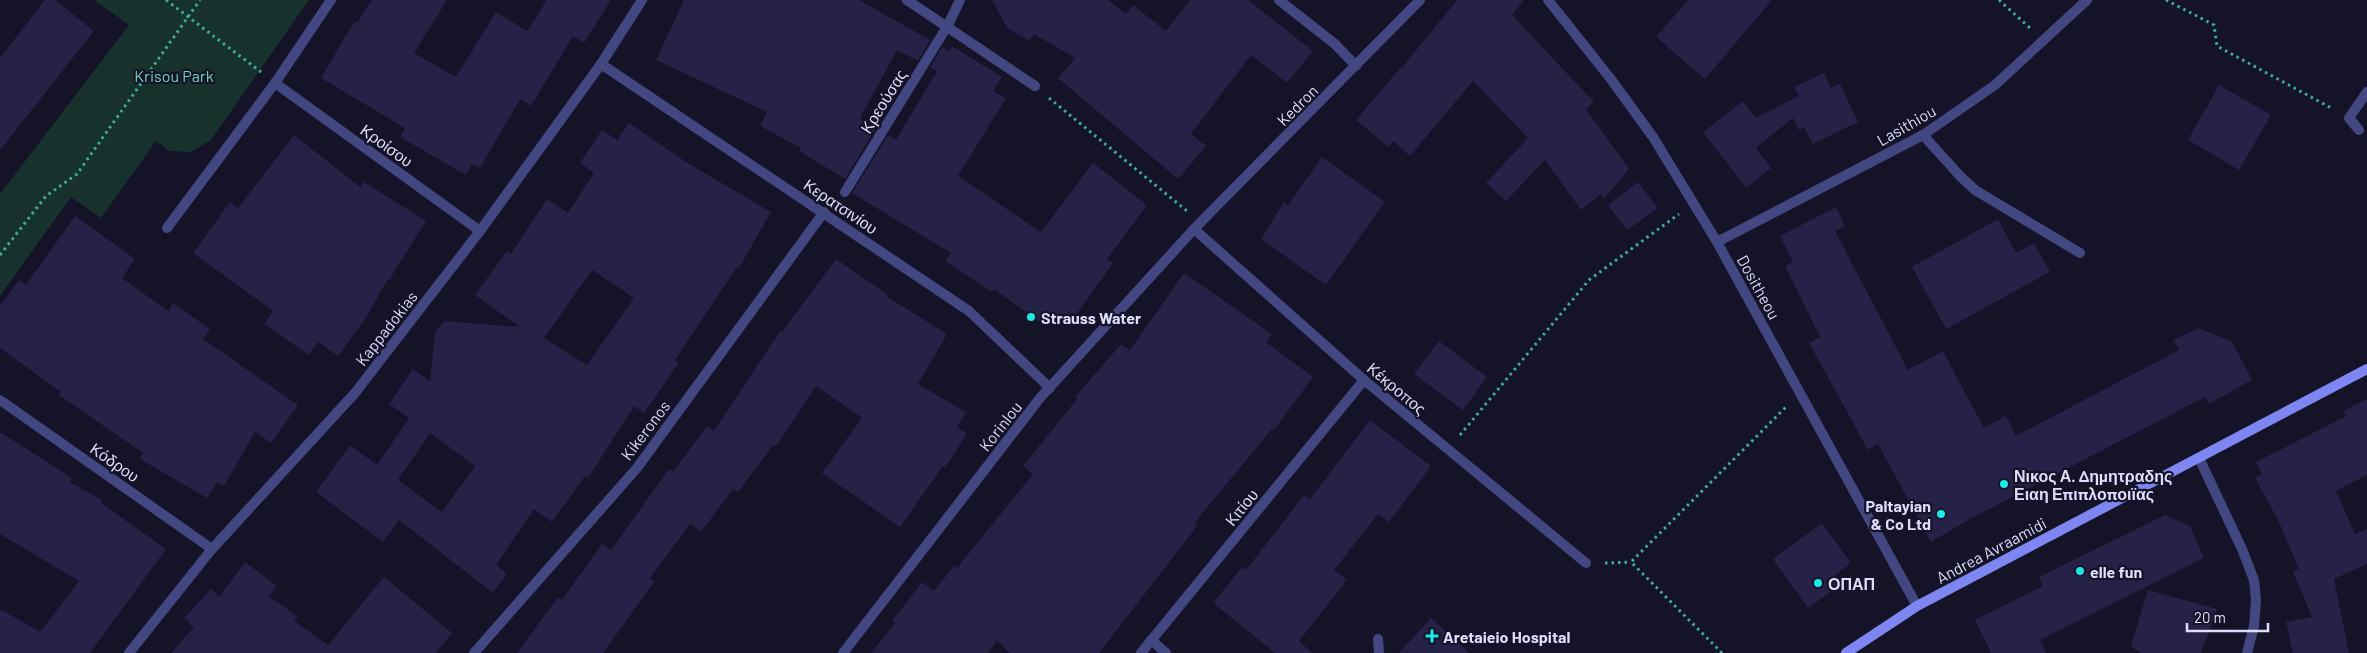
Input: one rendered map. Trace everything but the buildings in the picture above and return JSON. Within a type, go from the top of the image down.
[{"type":"main road","name":"Andrea Avraamidi","points":[[1846,653],[1917,606],[2367,369]]},
{"type":"street","points":[[167,228],[276,83],[332,0]]},
{"type":"street","name":"Kappadokias","points":[[129,653],[212,549],[355,393],[480,231],[602,64],[642,0]]},
{"type":"street","points":[[907,0],[948,25],[1036,86]]},
{"type":"street","name":"Κρεούσας","points":[[845,192],[948,25],[960,0]]},
{"type":"street","points":[[1278,0],[1335,44],[1356,66]]},
{"type":"street","name":"Kedron","points":[[1198,226],[1420,0]]},
{"type":"street","name":"Dositheou","points":[[1548,0],[1621,92],[1653,137],[1716,242],[1917,606]]},
{"type":"street","name":"Lasithiou","points":[[1716,242],[1923,135],[1995,85],[2086,0]]},
{"type":"street","name":"Κερατσινίου","points":[[602,64],[824,212],[969,312],[1050,388]]},
{"type":"street","name":"Κροίσου","points":[[276,83],[480,231]]},
{"type":"street","points":[[2359,130],[2349,118],[2367,92]]},
{"type":"street","points":[[1923,135],[1975,190],[2080,253]]},
{"type":"street","name":"Kikeronos","points":[[474,653],[637,468],[824,212]]},
{"type":"street","name":"Κέκροπος","points":[[1198,226],[1364,380],[1586,563]]},
{"type":"street","name":"Korinlou","points":[[844,653],[1050,388],[1198,226]]},
{"type":"street","name":"Κιτίου","points":[[1141,653],[1364,380]]},
{"type":"street","name":"Κόδρου","points":[[0,400],[212,549]]},
{"type":"street","points":[[2199,458],[2242,549],[2254,580],[2256,609],[2247,653]]},
{"type":"street","points":[[1378,638],[1379,653]]},
{"type":"street","points":[[1151,640],[1166,653]]},
{"type":"path","points":[[166,0],[276,83]]},
{"type":"path","points":[[0,255],[46,196],[77,174],[200,0]]},
{"type":"path","points":[[1999,0],[2044,41]]},
{"type":"path","points":[[2166,0],[2214,25],[2217,46],[2349,118]]},
{"type":"path","points":[[1036,86],[1198,226]]},
{"type":"path","points":[[1448,449],[1590,280],[1693,204]]},
{"type":"path","points":[[1586,563],[1632,562],[1800,394]]},
{"type":"path","points":[[1632,562],[1722,653]]},
{"type":"green space","name":"Krisou Park","points":[[94,0],[309,0],[211,140],[191,152],[169,151],[156,141],[101,218],[71,197],[0,296],[0,194],[129,25]]},
{"type":"place","name":"Strauss Water","points":[[1031,317]]},
{"type":"place","name":"Νικος Α. Δημητραδης Ειαη Επιπλοποιϊας","points":[[2004,484]]},
{"type":"place","name":"Paltayian & Co Ltd","points":[[1941,514]]},
{"type":"place","name":"elle fun","points":[[2080,571]]},
{"type":"place","name":"ΟΠΑΠ","points":[[1818,583]]},
{"type":"place","name":"Aretaieio Hospital","points":[[1432,636]]}]
